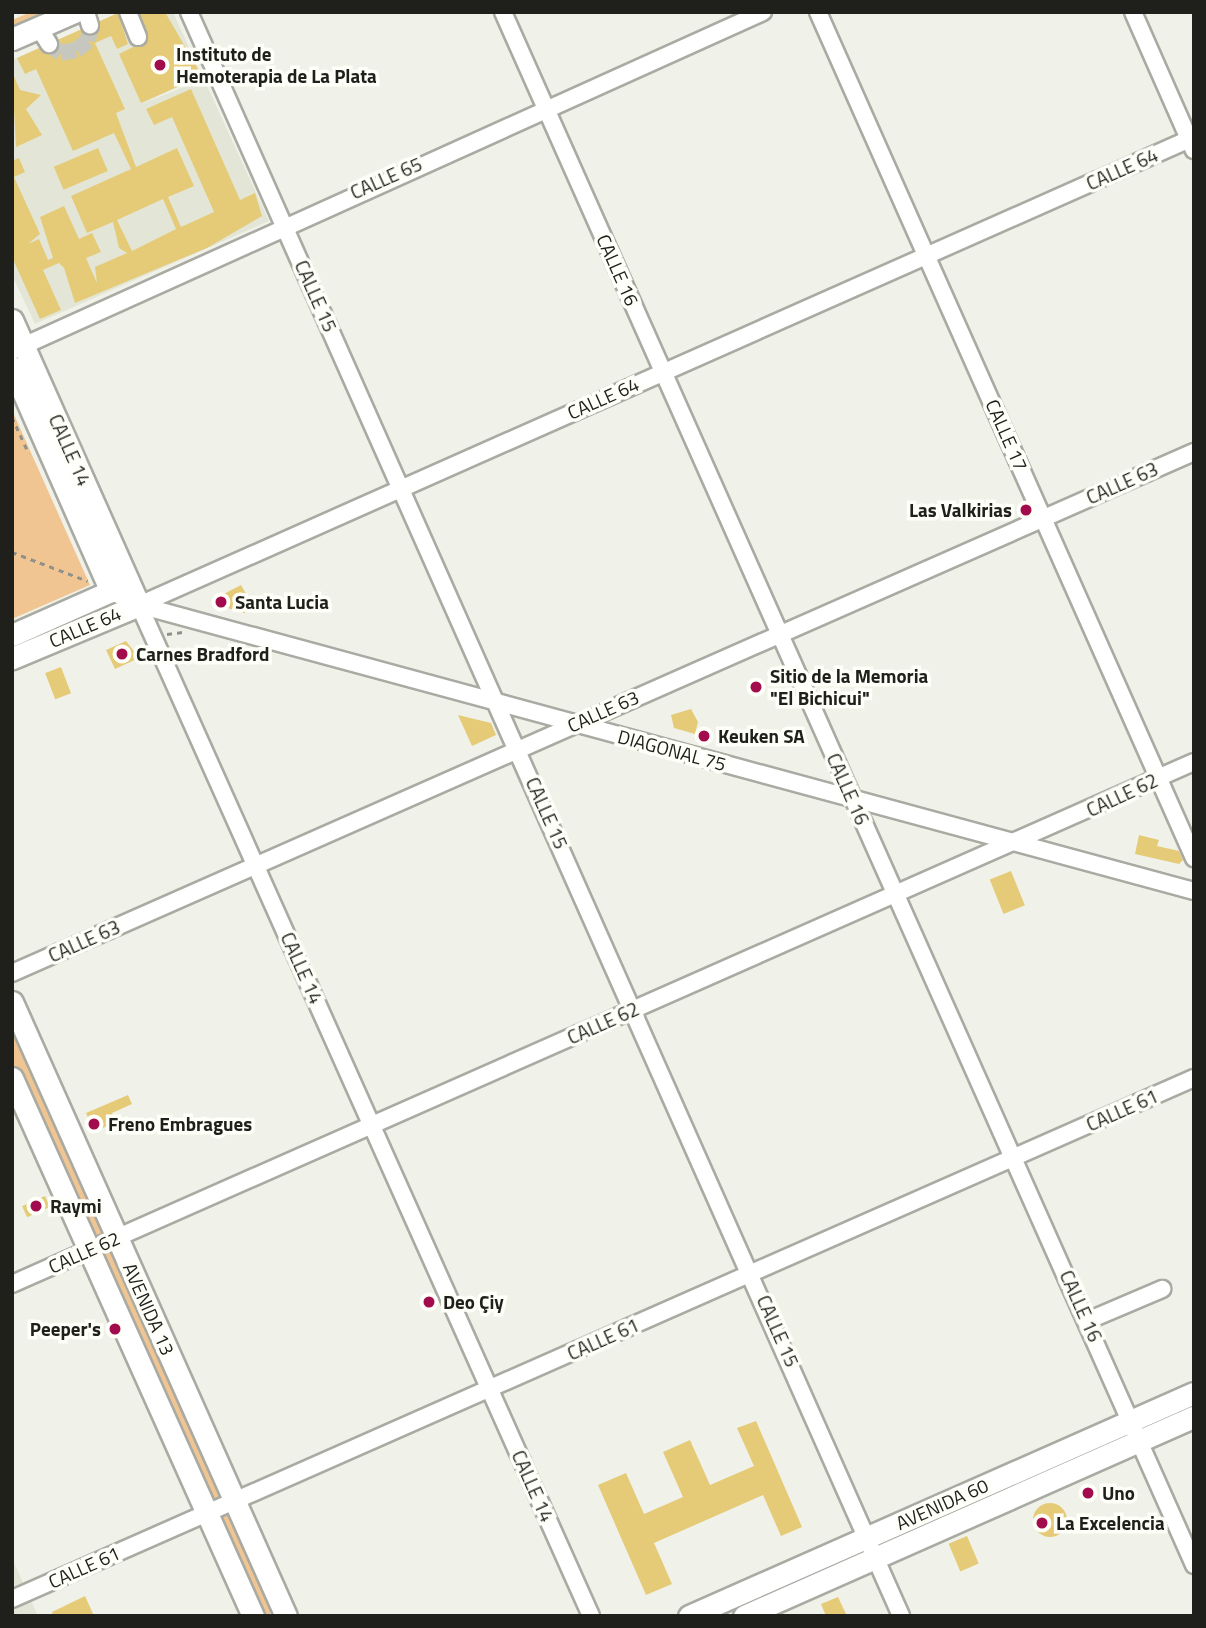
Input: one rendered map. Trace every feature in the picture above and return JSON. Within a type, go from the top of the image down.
[{"type":"main road","points":[[12,39],[44,36],[83,17]]},
{"type":"main road","name":"CALLE 14","points":[[12,320],[18,348],[139,605]]},
{"type":"main road","name":"CALLE 14","points":[[12,367],[111,591]]},
{"type":"main road","name":"CALLE 64","points":[[12,635],[111,591]]},
{"type":"main road","name":"CALLE 64","points":[[12,658],[139,605]]},
{"type":"main road","name":"AVENIDA 13","points":[[12,1002],[286,1616]]},
{"type":"main road","name":"AVENIDA 13","points":[[12,1078],[253,1616]]},
{"type":"main road","name":"AVENIDA 60","points":[[689,1616],[1194,1393]]},
{"type":"main road","name":"AVENIDA 60","points":[[744,1616],[1194,1417]]},
{"type":"street","points":[[128,12],[138,37]]},
{"type":"street","name":"CALLE 15","points":[[189,12],[870,1536],[876,1558],[901,1616]]},
{"type":"street","name":"CALLE 16","points":[[503,12],[851,799],[897,893],[1132,1420],[1139,1442],[1194,1565]]},
{"type":"street","name":"CALLE 65","points":[[18,348],[284,223],[763,12]]},
{"type":"street","name":"CALLE 17","points":[[818,12],[1194,858]]},
{"type":"street","points":[[1133,12],[1192,142]]},
{"type":"street","name":"CALLE 64","points":[[139,605],[926,255],[1192,142]]},
{"type":"street","name":"CALLE 63","points":[[12,973],[1194,452]]},
{"type":"street","name":"DIAGONAL 75","points":[[111,591],[139,605],[1194,891]]},
{"type":"street","name":"CALLE 14","points":[[139,605],[591,1616]]},
{"type":"street","name":"CALLE 62","points":[[12,1284],[1016,843],[1194,762]]},
{"type":"street","name":"CALLE 61","points":[[12,1599],[1194,1078]]},
{"type":"street","points":[[1087,1321],[1162,1289]]},
{"type":"path","points":[[12,552],[91,582]]},
{"type":"shaded area","points":[[31,12],[57,12],[12,32],[12,20]]},
{"type":"shaded area","points":[[120,12],[173,12],[202,76],[141,104],[204,79],[269,221],[35,324],[12,275],[12,60]]},
{"type":"shaded area","points":[[12,410],[90,585],[12,619]]},
{"type":"shaded area","points":[[12,1023],[271,1611],[269,1616],[257,1616],[12,1062]]},
{"type":"shaded area","points":[[12,1558],[38,1616],[12,1616]]},
{"type":"building","name":"Instituto de Hemoterapia de La Plata","points":[[133,12],[165,12],[202,76],[141,103],[119,54],[137,45]]},
{"type":"building","points":[[118,13],[128,44],[117,49],[111,36],[95,43],[125,109],[116,113],[136,167],[177,148],[194,186],[168,197],[181,227],[214,212],[172,117],[154,125],[146,109],[191,89],[240,200],[255,193],[262,216],[207,248],[75,303],[64,268],[59,263],[43,270],[61,310],[40,319],[12,257],[12,161],[19,158],[25,172],[14,177],[40,234],[28,244],[39,239],[48,260],[53,258],[40,217],[64,206],[79,239],[92,233],[101,252],[86,258],[97,283],[95,267],[127,253],[119,248],[113,222],[87,233],[71,196],[131,169],[114,133],[73,151],[36,69],[25,74],[17,58]],"holes":[[[163,199],[176,229],[132,251],[117,220]]]},
{"type":"building","points":[[12,72],[20,90],[41,95],[26,109],[42,135],[16,147]]},
{"type":"building","points":[[98,148],[108,171],[64,190],[54,167]]},
{"type":"building","points":[[241,585],[249,599],[245,613],[217,605],[216,598]]},
{"type":"building","name":"Carnes Bradford","points":[[126,641],[139,658],[115,669],[106,650]]},
{"type":"building","points":[[61,667],[71,693],[55,699],[45,673]]},
{"type":"building","points":[[691,709],[698,722],[695,734],[674,728],[671,715]]},
{"type":"building","points":[[458,715],[491,723],[496,735],[472,746]]},
{"type":"building","points":[[1139,835],[1159,840],[1157,846],[1179,851],[1183,860],[1179,864],[1135,854]]},
{"type":"building","points":[[1011,871],[1025,905],[1004,914],[990,880]]},
{"type":"building","points":[[128,1095],[132,1104],[112,1113],[116,1122],[94,1132],[86,1113]]},
{"type":"building","name":"Raymi","points":[[45,1196],[50,1207],[27,1217],[22,1206]]},
{"type":"building","points":[[756,1421],[802,1527],[781,1536],[763,1495],[654,1543],[672,1584],[646,1595],[598,1485],[626,1473],[644,1514],[683,1497],[663,1452],[690,1440],[710,1485],[754,1466],[737,1428]]},
{"type":"building","points":[[1050,1503],[1062,1508],[1067,1520],[1062,1532],[1050,1537],[1038,1532],[1033,1520],[1038,1508]]},
{"type":"building","points":[[967,1536],[979,1564],[960,1571],[949,1544]]},
{"type":"building","points":[[85,1596],[94,1616],[53,1616],[52,1612]]},
{"type":"building","points":[[838,1597],[847,1616],[826,1616],[821,1604]]},
{"type":"tunnel","points":[[49,44],[61,53],[76,50],[88,41],[90,25]]},
{"type":"place","name":"Instituto de Hemoterapia de La Plata","points":[[160,65]]},
{"type":"place","name":"Las Valkirias","points":[[1026,510]]},
{"type":"place","name":"Santa Lucia","points":[[221,602]]},
{"type":"place","name":"Carnes Bradford","points":[[122,654]]},
{"type":"place","name":"Sitio de la Memoria \"El Bichicui\"","points":[[756,687]]},
{"type":"place","name":"Keuken SA","points":[[704,736]]},
{"type":"place","name":"Freno Embragues","points":[[94,1124]]},
{"type":"place","name":"Raymi","points":[[36,1206]]},
{"type":"place","name":"Deo Çiy","points":[[429,1302]]},
{"type":"place","name":"Peeper's","points":[[115,1329]]},
{"type":"place","name":"Uno","points":[[1088,1493]]},
{"type":"place","name":"La Excelencia","points":[[1042,1523]]}]
